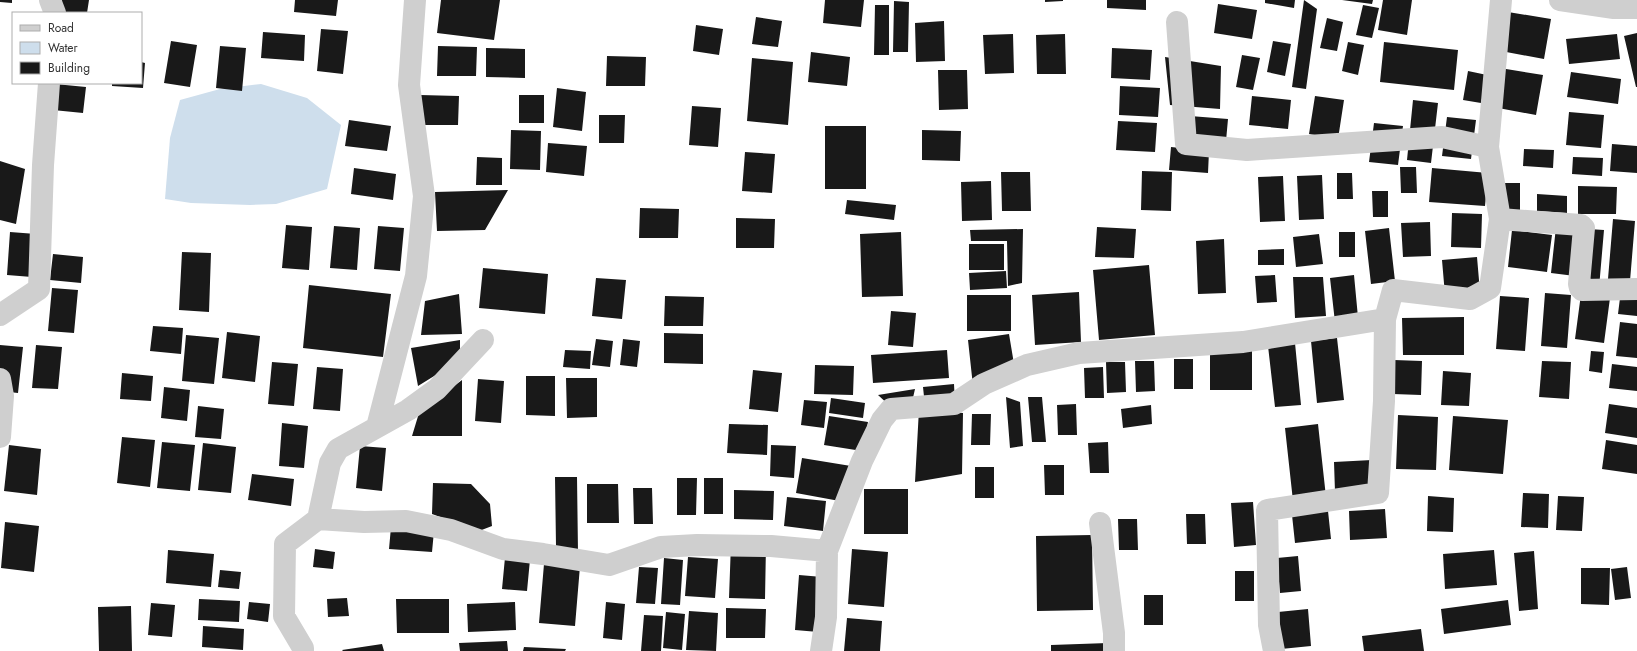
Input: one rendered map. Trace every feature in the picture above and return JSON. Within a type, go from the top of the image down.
[{"type":"street","points":[[50,0],[55,12]]},
{"type":"street","points":[[377,427],[416,276],[424,196],[409,85],[416,0]]},
{"type":"street","points":[[1274,651],[1269,625],[1267,510],[1378,493],[1384,401],[1385,319],[1393,290],[1470,299],[1490,288],[1500,219],[1488,147],[1501,0]]},
{"type":"street","points":[[1560,0],[1614,8],[1637,8]]},
{"type":"street","points":[[1177,22],[1186,144],[1246,150],[1442,137],[1488,147]]},
{"type":"street","points":[[0,315],[39,289],[43,165],[50,84]]},
{"type":"street","points":[[1500,219],[1581,225],[1584,228],[1579,284],[1580,288],[1582,290],[1637,289]]},
{"type":"street","points":[[821,651],[826,617],[827,551],[862,461],[882,420],[891,409],[954,404],[984,384],[1027,365],[1079,353],[1243,342],[1385,319]]},
{"type":"street","points":[[303,651],[303,648],[284,616],[285,544],[318,518],[330,463],[338,448],[408,410],[437,389],[483,340]]},
{"type":"street","points":[[0,379],[3,396],[0,437]]},
{"type":"street","points":[[318,518],[364,522],[406,521],[451,530],[503,549],[609,565],[661,547],[697,545],[771,546],[827,551]]},
{"type":"street","points":[[1100,523],[1114,633],[1114,651]]},
{"type":"water","points":[[261,84],[307,98],[341,125],[327,189],[276,204],[250,205],[191,203],[165,199],[170,138],[180,100],[220,89]]},
{"type":"building","points":[[0,0],[12,0],[12,3],[0,2]]},
{"type":"building","points":[[62,0],[89,0],[87,12],[61,12]]},
{"type":"building","points":[[295,0],[338,0],[336,16],[294,12]]},
{"type":"building","points":[[441,0],[500,0],[494,40],[437,33]]},
{"type":"building","points":[[825,0],[864,0],[861,27],[823,23]]},
{"type":"building","points":[[1045,0],[1063,0],[1063,1],[1045,2]]},
{"type":"building","points":[[1107,0],[1146,0],[1146,10],[1107,8]]},
{"type":"building","points":[[1265,0],[1295,0],[1294,8],[1265,3]]},
{"type":"building","points":[[1304,0],[1317,9],[1306,89],[1292,87]]},
{"type":"building","points":[[1342,0],[1373,0],[1372,4]]},
{"type":"building","points":[[1383,0],[1412,0],[1407,35],[1378,30]]},
{"type":"building","points":[[894,1],[909,2],[908,52],[893,52]]},
{"type":"building","points":[[1218,4],[1257,10],[1252,39],[1214,33]]},
{"type":"building","points":[[875,5],[889,5],[889,55],[874,55]]},
{"type":"building","points":[[1363,5],[1379,8],[1372,38],[1356,35]]},
{"type":"building","points":[[1508,12],[1551,19],[1544,59],[1501,51]]},
{"type":"building","points":[[756,17],[782,21],[778,47],[752,44]]},
{"type":"building","points":[[1327,18],[1343,22],[1337,51],[1320,48]]},
{"type":"building","points":[[944,21],[945,61],[916,62],[915,23]]},
{"type":"building","points":[[696,25],[723,29],[719,55],[693,51]]},
{"type":"building","points":[[321,29],[348,31],[343,74],[317,71]]},
{"type":"building","points":[[263,32],[305,35],[304,61],[261,58]]},
{"type":"building","points":[[1637,33],[1637,87],[1636,87],[1624,36]]},
{"type":"building","points":[[1013,34],[1014,73],[985,74],[983,35]]},
{"type":"building","points":[[1065,34],[1066,74],[1037,74],[1036,35]]},
{"type":"building","points":[[1617,34],[1620,59],[1569,64],[1566,39]]},
{"type":"building","points":[[171,41],[197,45],[190,87],[164,83]]},
{"type":"building","points":[[1273,41],[1291,44],[1285,76],[1267,72]]},
{"type":"building","points":[[1348,42],[1364,45],[1358,75],[1342,71]]},
{"type":"building","points":[[1384,42],[1458,50],[1454,90],[1380,82]]},
{"type":"building","points":[[220,46],[246,48],[242,91],[216,88]]},
{"type":"building","points":[[438,46],[477,47],[476,76],[437,76]]},
{"type":"building","points":[[486,48],[525,49],[525,78],[486,77]]},
{"type":"building","points":[[1112,48],[1152,50],[1150,80],[1111,78]]},
{"type":"building","points":[[811,52],[850,57],[847,86],[808,82]]},
{"type":"building","points":[[1242,55],[1260,58],[1253,90],[1236,87]]},
{"type":"building","points":[[607,56],[646,57],[645,86],[606,86]]},
{"type":"building","points":[[1165,57],[1221,66],[1220,109],[1170,105]]},
{"type":"building","points":[[752,58],[793,62],[788,125],[747,121]]},
{"type":"building","points":[[142,62],[145,63],[143,88],[112,86],[112,84],[142,84]]},
{"type":"building","points":[[1500,68],[1543,75],[1536,115],[1493,107]]},
{"type":"building","points":[[938,70],[967,70],[968,109],[939,110]]},
{"type":"building","points":[[1468,71],[1487,75],[1481,103],[1463,100]]},
{"type":"building","points":[[1571,72],[1621,79],[1618,104],[1567,97]]},
{"type":"building","points":[[55,84],[86,87],[83,113],[53,110]]},
{"type":"building","points":[[1120,86],[1160,88],[1158,117],[1119,115]]},
{"type":"building","points":[[557,88],[586,92],[582,131],[553,127]]},
{"type":"building","points":[[420,95],[459,96],[458,125],[419,125]]},
{"type":"building","points":[[519,95],[544,95],[544,123],[519,123]]},
{"type":"building","points":[[1252,96],[1291,100],[1288,129],[1249,125]]},
{"type":"building","points":[[1315,96],[1344,100],[1338,139],[1309,134]]},
{"type":"building","points":[[1413,100],[1438,103],[1431,163],[1407,160]]},
{"type":"building","points":[[692,106],[721,108],[718,147],[689,145]]},
{"type":"building","points":[[1569,112],[1604,115],[1601,148],[1566,145]]},
{"type":"building","points":[[599,115],[625,115],[624,143],[599,143]]},
{"type":"building","points":[[1190,116],[1228,119],[1226,141],[1188,138]]},
{"type":"building","points":[[1447,117],[1476,120],[1471,159],[1442,156]]},
{"type":"building","points":[[349,120],[391,126],[387,151],[345,146]]},
{"type":"building","points":[[1118,121],[1157,123],[1155,152],[1116,150]]},
{"type":"building","points":[[1374,123],[1403,126],[1398,165],[1369,162]]},
{"type":"building","points":[[825,126],[866,126],[866,189],[825,189]]},
{"type":"building","points":[[511,130],[541,131],[540,170],[510,169]]},
{"type":"building","points":[[922,130],[961,131],[960,161],[922,160]]},
{"type":"building","points":[[548,143],[587,146],[584,176],[546,172]]},
{"type":"building","points":[[1612,144],[1637,146],[1637,173],[1610,171]]},
{"type":"building","points":[[1171,147],[1209,151],[1208,173],[1169,170]]},
{"type":"building","points":[[1524,149],[1554,150],[1553,168],[1523,166]]},
{"type":"building","points":[[745,152],[775,154],[772,193],[742,191]]},
{"type":"building","points":[[477,157],[502,158],[502,185],[476,185]]},
{"type":"building","points":[[1573,157],[1603,158],[1602,176],[1572,174]]},
{"type":"building","points":[[0,161],[25,169],[16,224],[0,220]]},
{"type":"building","points":[[1400,167],[1416,167],[1417,193],[1401,193]]},
{"type":"building","points":[[354,168],[396,174],[393,200],[351,194]]},
{"type":"building","points":[[1432,168],[1488,173],[1485,206],[1429,202]]},
{"type":"building","points":[[1142,171],[1172,172],[1171,211],[1141,210]]},
{"type":"building","points":[[1001,172],[1030,172],[1031,211],[1002,211]]},
{"type":"building","points":[[1337,173],[1352,173],[1353,199],[1337,199]]},
{"type":"building","points":[[1322,175],[1324,219],[1299,220],[1297,176]]},
{"type":"building","points":[[1283,176],[1285,221],[1260,222],[1258,177]]},
{"type":"building","points":[[991,181],[992,220],[962,221],[961,182]]},
{"type":"building","points":[[1502,183],[1520,183],[1520,213],[1503,214]]},
{"type":"building","points":[[1578,186],[1617,187],[1616,214],[1578,214]]},
{"type":"building","points":[[508,190],[485,230],[437,231],[435,192]]},
{"type":"building","points":[[1372,191],[1388,191],[1388,217],[1373,217]]},
{"type":"building","points":[[1537,194],[1567,196],[1567,213],[1537,211]]},
{"type":"building","points":[[847,200],[896,205],[894,220],[845,214]]},
{"type":"building","points":[[640,208],[679,209],[678,238],[639,238]]},
{"type":"building","points":[[1452,213],[1482,214],[1481,248],[1451,247]]},
{"type":"building","points":[[736,218],[775,219],[774,248],[736,248]]},
{"type":"building","points":[[1613,219],[1635,221],[1630,281],[1608,279]]},
{"type":"building","points":[[1430,222],[1431,256],[1403,257],[1401,223]]},
{"type":"building","points":[[286,225],[312,227],[309,270],[282,268]]},
{"type":"building","points":[[334,226],[360,228],[357,270],[330,268]]},
{"type":"building","points":[[378,226],[404,228],[400,271],[374,269]]},
{"type":"building","points":[[1097,227],[1136,229],[1134,258],[1095,257]]},
{"type":"building","points":[[1556,227],[1579,230],[1575,276],[1551,273]]},
{"type":"building","points":[[1389,228],[1395,281],[1371,284],[1365,231]]},
{"type":"building","points":[[1023,229],[1022,283],[1008,286],[1007,241],[971,241],[970,230]]},
{"type":"building","points":[[1588,229],[1604,230],[1599,288],[1582,287]]},
{"type":"building","points":[[1512,230],[1552,235],[1547,272],[1508,267]]},
{"type":"building","points":[[10,232],[36,234],[32,277],[7,275]]},
{"type":"building","points":[[901,232],[903,296],[862,297],[860,234]]},
{"type":"building","points":[[1339,232],[1355,232],[1355,257],[1339,257]]},
{"type":"building","points":[[1319,234],[1323,264],[1296,267],[1293,237]]},
{"type":"building","points":[[1224,239],[1226,293],[1198,294],[1196,241]]},
{"type":"building","points":[[969,244],[1004,244],[1004,270],[969,270]]},
{"type":"building","points":[[1284,249],[1284,265],[1258,265],[1258,250]]},
{"type":"building","points":[[182,252],[211,253],[209,312],[179,310]]},
{"type":"building","points":[[53,254],[83,257],[81,283],[50,280]]},
{"type":"building","points":[[1477,257],[1480,292],[1445,295],[1442,260]]},
{"type":"building","points":[[1149,265],[1155,335],[1099,340],[1093,270]]},
{"type":"building","points":[[483,268],[548,274],[545,314],[479,308]]},
{"type":"building","points":[[1006,271],[1007,288],[970,290],[969,273]]},
{"type":"building","points":[[1275,275],[1277,302],[1257,303],[1255,276]]},
{"type":"building","points":[[1354,275],[1359,328],[1336,331],[1330,278]]},
{"type":"building","points":[[1293,277],[1323,277],[1326,316],[1295,318]]},
{"type":"building","points":[[596,278],[626,280],[622,319],[592,316]]},
{"type":"building","points":[[309,285],[391,294],[383,357],[303,348]]},
{"type":"building","points":[[52,288],[78,290],[74,333],[48,331]]},
{"type":"building","points":[[1621,290],[1637,292],[1637,316],[1618,314]]},
{"type":"building","points":[[1079,292],[1081,342],[1035,345],[1032,295]]},
{"type":"building","points":[[1545,293],[1571,295],[1567,348],[1541,346]]},
{"type":"building","points":[[459,294],[462,334],[421,335],[425,301]]},
{"type":"building","points":[[1581,294],[1610,298],[1604,343],[1575,339]]},
{"type":"building","points":[[967,295],[1011,295],[1011,331],[967,331]]},
{"type":"building","points":[[665,296],[704,297],[703,326],[664,326]]},
{"type":"building","points":[[1500,296],[1529,298],[1525,351],[1496,349]]},
{"type":"building","points":[[891,311],[916,313],[913,347],[888,345]]},
{"type":"building","points":[[1464,317],[1464,355],[1403,355],[1402,318]]},
{"type":"building","points":[[1620,322],[1637,324],[1637,358],[1616,356]]},
{"type":"building","points":[[153,326],[183,328],[181,354],[150,351]]},
{"type":"building","points":[[227,332],[260,336],[255,382],[222,378]]},
{"type":"building","points":[[664,333],[703,334],[703,364],[664,363]]},
{"type":"building","points":[[1009,334],[1014,364],[973,386],[968,340]]},
{"type":"building","points":[[186,335],[219,338],[214,384],[182,381]]},
{"type":"building","points":[[1337,338],[1344,400],[1317,403],[1311,341]]},
{"type":"building","points":[[596,339],[613,341],[610,367],[592,365]]},
{"type":"building","points":[[623,339],[640,341],[637,367],[620,365]]},
{"type":"building","points":[[460,340],[460,360],[418,386],[411,348]]},
{"type":"building","points":[[1210,343],[1252,343],[1252,390],[1210,390]]},
{"type":"building","points":[[1295,343],[1301,405],[1275,407],[1268,346]]},
{"type":"building","points":[[0,345],[23,347],[18,393],[0,391]]},
{"type":"building","points":[[36,345],[62,347],[58,389],[32,388]]},
{"type":"building","points":[[565,350],[591,351],[590,369],[563,367]]},
{"type":"building","points":[[947,350],[949,378],[873,383],[871,355]]},
{"type":"building","points":[[1591,351],[1604,352],[1602,373],[1589,371]]},
{"type":"building","points":[[1174,359],[1193,359],[1193,389],[1174,389]]},
{"type":"building","points":[[1394,360],[1422,361],[1421,395],[1393,394]]},
{"type":"building","points":[[1135,361],[1154,361],[1155,391],[1136,392]]},
{"type":"building","points":[[1542,361],[1571,362],[1569,399],[1539,397]]},
{"type":"building","points":[[272,362],[298,364],[294,406],[268,404]]},
{"type":"building","points":[[1106,362],[1125,362],[1126,392],[1107,393]]},
{"type":"building","points":[[1612,364],[1637,367],[1637,391],[1609,388]]},
{"type":"building","points":[[815,365],[854,366],[853,395],[814,394]]},
{"type":"building","points":[[317,367],[343,369],[340,411],[313,409]]},
{"type":"building","points":[[1103,367],[1104,398],[1085,398],[1084,368]]},
{"type":"building","points":[[753,370],[782,373],[778,412],[749,409]]},
{"type":"building","points":[[1443,371],[1471,373],[1469,406],[1441,405]]},
{"type":"building","points":[[122,373],[153,376],[151,401],[120,399]]},
{"type":"building","points":[[526,376],[555,376],[555,416],[526,415]]},
{"type":"building","points":[[566,378],[597,378],[597,417],[567,418]]},
{"type":"building","points":[[478,379],[504,381],[501,423],[475,421]]},
{"type":"building","points":[[462,380],[462,436],[412,436],[419,413]]},
{"type":"building","points":[[954,384],[955,404],[925,406],[923,387]]},
{"type":"building","points":[[164,387],[190,390],[187,421],[161,418]]},
{"type":"building","points":[[915,389],[912,402],[891,407],[878,395]]},
{"type":"building","points":[[1006,397],[1020,402],[1023,446],[1010,448]]},
{"type":"building","points":[[1028,397],[1042,397],[1046,442],[1032,442]]},
{"type":"building","points":[[831,398],[865,403],[863,418],[829,413]]},
{"type":"building","points":[[804,400],[827,402],[824,428],[801,425]]},
{"type":"building","points":[[1076,404],[1077,435],[1058,435],[1057,405]]},
{"type":"building","points":[[1609,404],[1637,408],[1637,438],[1605,433]]},
{"type":"building","points":[[1151,405],[1152,424],[1123,428],[1121,409]]},
{"type":"building","points":[[198,406],[224,409],[221,439],[195,437]]},
{"type":"building","points":[[919,409],[963,413],[962,474],[915,482]]},
{"type":"building","points":[[972,414],[991,414],[990,445],[971,445]]},
{"type":"building","points":[[1398,415],[1438,417],[1436,470],[1396,469]]},
{"type":"building","points":[[829,416],[868,422],[862,451],[824,445]]},
{"type":"building","points":[[1453,416],[1508,420],[1503,474],[1449,470]]},
{"type":"building","points":[[282,423],[308,426],[304,468],[279,466]]},
{"type":"building","points":[[729,424],[768,425],[767,455],[727,453]]},
{"type":"building","points":[[1318,424],[1326,497],[1293,501],[1285,428]]},
{"type":"building","points":[[122,437],[155,440],[150,487],[117,483]]},
{"type":"building","points":[[1606,440],[1637,445],[1637,474],[1602,469]]},
{"type":"building","points":[[162,442],[195,445],[190,491],[157,488]]},
{"type":"building","points":[[1108,442],[1109,473],[1090,473],[1088,443]]},
{"type":"building","points":[[203,443],[236,447],[231,493],[198,490]]},
{"type":"building","points":[[9,445],[41,449],[37,495],[4,491]]},
{"type":"building","points":[[771,445],[796,446],[794,478],[770,476]]},
{"type":"building","points":[[360,446],[386,448],[382,491],[356,488]]},
{"type":"building","points":[[802,458],[851,466],[845,502],[796,493]]},
{"type":"building","points":[[1372,460],[1374,490],[1335,492],[1334,462]]},
{"type":"building","points":[[1044,465],[1064,465],[1064,495],[1045,495]]},
{"type":"building","points":[[975,467],[994,467],[994,498],[975,498]]},
{"type":"building","points":[[252,474],[294,479],[291,506],[248,500]]},
{"type":"building","points":[[555,477],[577,477],[578,552],[556,546]]},
{"type":"building","points":[[677,478],[697,478],[696,515],[677,515]]},
{"type":"building","points":[[704,478],[723,478],[723,514],[704,514]]},
{"type":"building","points":[[433,483],[471,484],[490,504],[492,526],[479,531],[432,514]]},
{"type":"building","points":[[587,484],[618,484],[619,523],[587,523]]},
{"type":"building","points":[[633,488],[652,488],[653,524],[634,524]]},
{"type":"building","points":[[864,489],[908,489],[908,534],[864,534]]},
{"type":"building","points":[[734,490],[774,491],[773,520],[734,519]]},
{"type":"building","points":[[1523,493],[1549,494],[1548,528],[1521,527]]},
{"type":"building","points":[[1428,496],[1454,498],[1453,532],[1427,531]]},
{"type":"building","points":[[1558,496],[1584,497],[1582,531],[1556,530]]},
{"type":"building","points":[[787,497],[826,501],[823,531],[784,526]]},
{"type":"building","points":[[1253,502],[1256,545],[1234,547],[1231,503]]},
{"type":"building","points":[[1385,509],[1387,538],[1350,540],[1349,511]]},
{"type":"building","points":[[1328,511],[1331,539],[1295,543],[1292,515]]},
{"type":"building","points":[[1186,514],[1205,514],[1206,544],[1187,544]]},
{"type":"building","points":[[1118,519],[1137,519],[1138,550],[1119,550]]},
{"type":"building","points":[[5,522],[39,526],[34,572],[1,568]]},
{"type":"building","points":[[391,527],[434,531],[432,552],[389,549]]},
{"type":"building","points":[[1092,535],[1093,610],[1037,611],[1036,536]]},
{"type":"building","points":[[731,543],[766,544],[765,599],[729,598]]},
{"type":"building","points":[[506,547],[531,549],[527,591],[502,589]]},
{"type":"building","points":[[315,549],[335,552],[333,569],[313,567]]},
{"type":"building","points":[[852,549],[888,552],[884,607],[848,604]]},
{"type":"building","points":[[168,550],[214,554],[211,587],[166,583]]},
{"type":"building","points":[[1494,550],[1497,585],[1445,589],[1443,554]]},
{"type":"building","points":[[1534,551],[1538,609],[1519,611],[1514,553]]},
{"type":"building","points":[[1298,556],[1301,591],[1280,593],[1277,558]]},
{"type":"building","points":[[688,557],[718,559],[715,598],[685,596]]},
{"type":"building","points":[[664,558],[683,560],[680,605],[661,604]]},
{"type":"building","points":[[544,564],[580,566],[575,626],[539,623]]},
{"type":"building","points":[[639,567],[658,568],[655,604],[636,603]]},
{"type":"building","points":[[1627,567],[1631,598],[1615,600],[1611,569]]},
{"type":"building","points":[[1581,568],[1610,568],[1609,605],[1581,604]]},
{"type":"building","points":[[220,570],[241,572],[239,589],[218,587]]},
{"type":"building","points":[[1235,571],[1254,571],[1254,601],[1235,601]]},
{"type":"building","points":[[799,575],[834,578],[830,633],[795,630]]},
{"type":"building","points":[[1144,595],[1163,595],[1163,625],[1144,625]]},
{"type":"building","points":[[347,598],[349,616],[328,617],[327,599]]},
{"type":"building","points":[[199,599],[240,601],[239,622],[198,620]]},
{"type":"building","points":[[396,599],[449,599],[449,633],[397,633]]},
{"type":"building","points":[[1508,600],[1511,625],[1444,634],[1441,609]]},
{"type":"building","points":[[249,602],[270,604],[268,622],[247,619]]},
{"type":"building","points":[[515,602],[516,630],[468,632],[467,604]]},
{"type":"building","points":[[606,602],[625,604],[622,640],[603,638]]},
{"type":"building","points":[[151,603],[175,605],[172,637],[148,635]]},
{"type":"building","points":[[131,606],[132,651],[99,651],[98,607]]},
{"type":"building","points":[[726,608],[766,609],[765,638],[726,638]]},
{"type":"building","points":[[1308,609],[1311,646],[1281,649],[1278,612]]},
{"type":"building","points":[[689,611],[718,613],[716,651],[686,650]]},
{"type":"building","points":[[666,612],[685,614],[682,650],[663,648]]},
{"type":"building","points":[[644,615],[663,616],[661,651],[641,651]]},
{"type":"building","points":[[847,618],[882,621],[880,651],[844,651]]},
{"type":"building","points":[[203,626],[244,629],[243,650],[202,647]]},
{"type":"building","points":[[1421,629],[1424,651],[1364,651],[1362,636]]},
{"type":"building","points":[[507,641],[508,651],[460,651],[459,643]]},
{"type":"building","points":[[1108,643],[1108,651],[1051,651],[1051,645]]},
{"type":"building","points":[[382,644],[384,651],[342,650]]},
{"type":"building","points":[[524,647],[566,649],[565,651],[523,651]]}]
